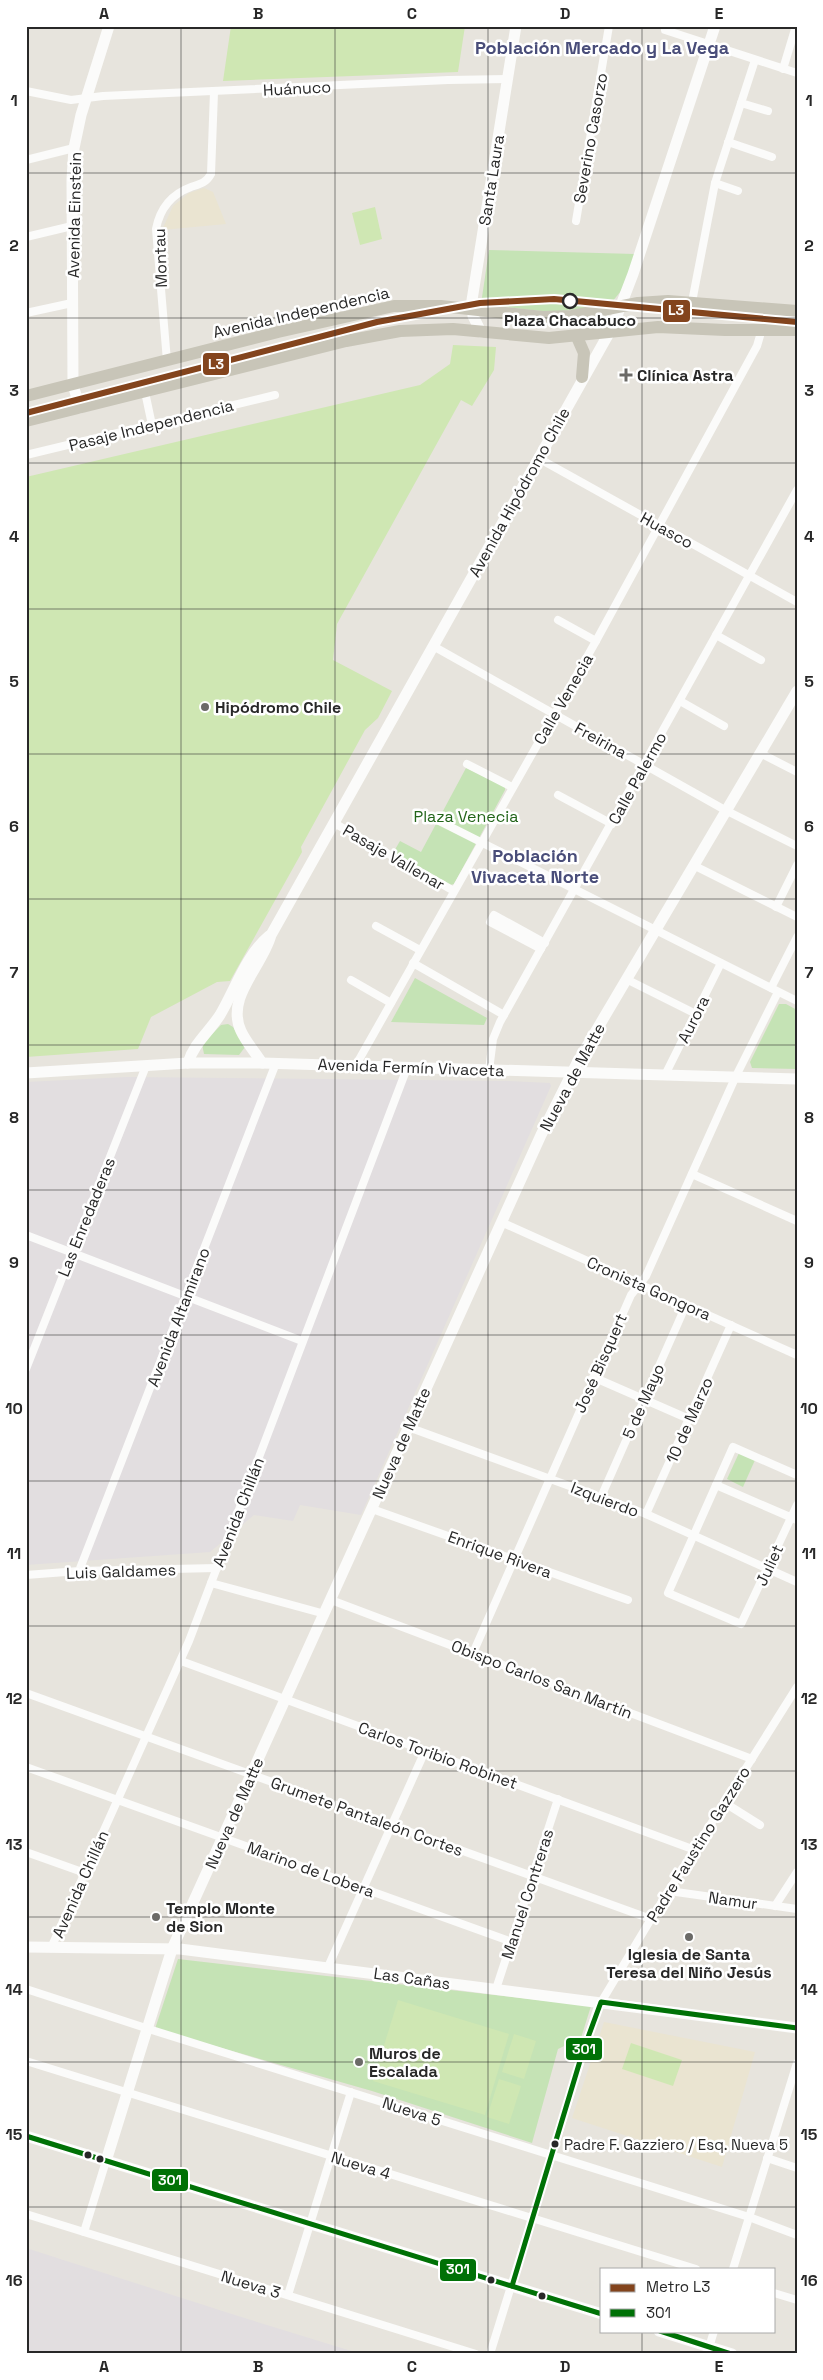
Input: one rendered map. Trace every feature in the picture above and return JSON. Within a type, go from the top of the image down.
[{"type":"main road","name":"Avenida Independencia","points":[[26,396],[381,308],[427,305],[553,317],[656,301],[692,302],[797,311]]},
{"type":"main road","points":[[26,421],[376,334],[431,329],[536,337],[577,337],[658,327],[725,330],[797,330]]},
{"type":"main road","points":[[577,337],[582,346],[585,360],[582,378]]},
{"type":"street","name":"Santa Laura","points":[[471,308],[516,26]]},
{"type":"street","name":"Severino Casorzo","points":[[576,221],[609,26]]},
{"type":"street","name":"Avenida Hipódromo Chile","points":[[262,1063],[240,1030],[237,1007],[240,996],[265,953],[271,935],[432,646],[582,378],[594,363],[610,333],[622,306],[714,26]]},
{"type":"street","points":[[783,69],[796,26]]},
{"type":"street","name":"Avenida Einstein","points":[[80,408],[73,385],[72,226],[74,148],[86,98],[107,27]]},
{"type":"street","points":[[665,30],[797,73]]},
{"type":"street","points":[[692,302],[715,183],[755,60]]},
{"type":"street","name":"Huánuco","points":[[26,91],[71,100],[448,80],[507,79]]},
{"type":"street","name":"Montau","points":[[167,361],[156,229],[161,213],[170,200],[184,190],[204,182],[211,174],[214,92]]},
{"type":"street","points":[[741,102],[768,111]]},
{"type":"street","points":[[728,142],[772,156]]},
{"type":"street","points":[[26,160],[74,148]]},
{"type":"street","points":[[715,183],[738,191]]},
{"type":"street","points":[[26,237],[72,226]]},
{"type":"street","points":[[26,313],[72,303]]},
{"type":"street","points":[[471,308],[475,323],[481,332]]},
{"type":"street","name":"Calle Venecia","points":[[356,1065],[596,641],[758,346],[762,329]]},
{"type":"street","points":[[144,392],[152,425]]},
{"type":"street","name":"Pasaje Independencia","points":[[26,455],[275,395]]},
{"type":"street","name":"Huasco","points":[[538,458],[797,602]]},
{"type":"street","name":"Calle Palermo","points":[[489,1070],[493,1039],[504,1015],[797,490]]},
{"type":"street","points":[[558,620],[596,641]]},
{"type":"street","points":[[716,635],[761,660]]},
{"type":"street","name":"Freirina","points":[[432,646],[725,810],[797,846]]},
{"type":"street","name":"Nueva de Matte","points":[[84,2232],[172,1949],[501,1222],[571,1073],[797,691]]},
{"type":"street","points":[[680,701],[724,726]]},
{"type":"street","points":[[760,753],[797,772]]},
{"type":"street","points":[[468,764],[512,787]]},
{"type":"street","points":[[558,795],[612,824]]},
{"type":"street","points":[[437,820],[797,1001]]},
{"type":"street","name":"Pasaje Vallenar","points":[[334,823],[454,891]]},
{"type":"street","points":[[693,865],[797,918]]},
{"type":"street","points":[[776,907],[797,865]]},
{"type":"street","points":[[376,926],[420,950]]},
{"type":"street","points":[[515,931],[543,946]]},
{"type":"street","name":"Avenida Hipódromo Chile","points":[[188,1063],[194,1047],[220,1014],[258,948],[271,935]]},
{"type":"street","name":"José Bisquert","points":[[473,1653],[593,1377],[631,1295],[646,1276],[797,937]]},
{"type":"street","points":[[413,963],[504,1015]]},
{"type":"street","name":"Aurora","points":[[665,1075],[721,963]]},
{"type":"street","points":[[626,979],[696,1014]]},
{"type":"street","points":[[351,980],[392,1003]]},
{"type":"street","name":"Avenida Fermín Vivaceta","points":[[26,1073],[188,1063],[276,1063],[797,1079]]},
{"type":"street","name":"Avenida Altamirano","points":[[79,1571],[276,1063]]},
{"type":"street","name":"Las Enredaderas","points":[[26,1368],[146,1066]]},
{"type":"street","name":"Avenida Chillán","points":[[51,1948],[181,1661],[407,1068]]},
{"type":"street","points":[[692,1174],[797,1221]]},
{"type":"street","name":"Cronista Gongora","points":[[501,1222],[797,1355]]},
{"type":"street","points":[[26,1235],[302,1341]]},
{"type":"street","name":"5 de Mayo","points":[[601,1497],[686,1305]]},
{"type":"street","name":"10 de Marzo","points":[[646,1514],[731,1325]]},
{"type":"street","points":[[593,1377],[689,1419]]},
{"type":"street","name":"Izquierdo","points":[[408,1427],[646,1514],[797,1582]]},
{"type":"street","points":[[694,1534],[733,1447],[797,1475]]},
{"type":"street","points":[[716,1485],[794,1519]]},
{"type":"street","name":"Juliet","points":[[694,1534],[668,1593],[741,1624],[794,1519],[797,1505]]},
{"type":"street","name":"Enrique Rivera","points":[[372,1509],[628,1600]]},
{"type":"street","name":"Luis Galdames","points":[[26,1575],[79,1571],[216,1568]]},
{"type":"street","points":[[211,1583],[325,1614]]},
{"type":"street","name":"Obispo Carlos San Martín","points":[[331,1600],[752,1759]]},
{"type":"street","name":"Carlos Toribio Robinet","points":[[181,1661],[695,1850]]},
{"type":"street","name":"Padre Faustino Gazzero","points":[[490,2354],[601,2002],[797,1687]]},
{"type":"street","name":"Grumete Pantaleón Cortes","points":[[26,1693],[651,1919]]},
{"type":"street","points":[[328,1967],[425,1751]]},
{"type":"street","name":"Marino de Lobera","points":[[26,1767],[512,1942]]},
{"type":"street","name":"Manuel Contreras","points":[[496,1989],[558,1799]]},
{"type":"street","points":[[725,1803],[760,1825]]},
{"type":"street","points":[[26,1852],[85,1873]]},
{"type":"street","points":[[775,1906],[797,1872]]},
{"type":"street","name":"Namur","points":[[669,1891],[797,1909]]},
{"type":"street","name":"Las Cañas","points":[[26,1947],[172,1949],[328,1967],[797,2028]]},
{"type":"street","name":"Nueva 5","points":[[26,1989],[749,2217],[797,2234]]},
{"type":"street","name":"Nueva 4","points":[[26,2061],[693,2268]]},
{"type":"street","points":[[733,2268],[797,2063]]},
{"type":"street","points":[[288,2295],[351,2092]]},
{"type":"street","points":[[26,2136],[600,2313]]},
{"type":"street","points":[[767,2158],[797,2168]]},
{"type":"street","name":"Nueva 3","points":[[26,2214],[476,2354]]},
{"type":"street","points":[[776,2294],[797,2300]]},
{"type":"street","points":[[662,2332],[708,2350],[732,2354]]},
{"type":"street","points":[[708,2350],[714,2332]]},
{"type":"shaded area","points":[[204,188],[213,192],[226,224],[162,230],[173,206],[189,193]]},
{"type":"shaded area","points":[[127,1077],[509,1081],[550,1083],[551,1086],[361,1515],[300,1505],[293,1521],[254,1515],[210,1552],[26,1565],[26,1082]]},
{"type":"shaded area","points":[[604,2022],[755,2052],[722,2167],[572,2118]]},
{"type":"shaded area","points":[[26,2248],[238,2316],[361,2354],[26,2354]]},
{"type":"green space","points":[[231,26],[465,26],[458,72],[223,81]]},
{"type":"green space","points":[[375,207],[382,239],[360,245],[352,213]]},
{"type":"green space","name":"Plaza Chacabuco","points":[[489,250],[635,254],[625,286],[612,302],[582,309],[550,312],[481,304]]},
{"type":"green space","name":"Hipódromo Chile","points":[[453,345],[496,347],[494,370],[472,406],[461,400],[337,624],[333,660],[392,691],[378,718],[365,730],[301,847],[302,852],[230,981],[217,982],[151,1017],[138,1049],[26,1057],[26,477],[420,385],[450,364]]},
{"type":"green space","name":"Plaza Venecia","points":[[466,768],[505,787],[505,790],[454,884],[450,885],[393,853],[400,841],[421,852]]},
{"type":"green space","points":[[415,978],[487,1018],[484,1025],[391,1022]]},
{"type":"green space","points":[[779,1004],[786,1004],[797,1010],[797,1069],[752,1068],[750,1062]]},
{"type":"green space","points":[[228,1024],[233,1027],[245,1047],[239,1055],[204,1054],[202,1044],[221,1025]]},
{"type":"green space","points":[[739,1453],[755,1460],[743,1487],[727,1479]]},
{"type":"green space","points":[[178,1959],[591,2006],[581,2038],[558,2049],[532,2143],[372,2091],[155,2029]]},
{"type":"green space","points":[[398,2000],[509,2034],[485,2115],[373,2081]]},
{"type":"green space","points":[[514,2034],[536,2041],[524,2079],[502,2072]]},
{"type":"green space","points":[[631,2043],[682,2060],[673,2086],[622,2069]]},
{"type":"green space","points":[[499,2079],[521,2086],[509,2124],[487,2117]]},
{"type":"metro line","name":"L3","points":[[26,413],[377,322],[480,303],[554,299],[797,322]]},
{"type":"transit line","name":"301","points":[[512,2286],[583,2051],[601,2002],[797,2028]]},
{"type":"transit line","name":"301","points":[[26,2136],[600,2313]]},
{"type":"transit line","name":"301","points":[[663,2332],[731,2354]]},
{"type":"place","name":"Plaza Chacabuco","points":[[570,301]]},
{"type":"place","name":"Clínica Astra","points":[[626,375]]},
{"type":"place","name":"Hipódromo Chile","points":[[205,707]]},
{"type":"place","name":"Templo Monte de Sion","points":[[156,1917]]},
{"type":"place","name":"Iglesia de Santa Teresa del Niño Jesús","points":[[689,1937]]},
{"type":"place","name":"Muros de Escalada","points":[[359,2062]]},
{"type":"place","name":"Padre F. Gazziero / Esq. Nueva 5","points":[[555,2144]]},
{"type":"district","name":"Población Mercado y La Vega","points":[[602,48]]},
{"type":"district","name":"Población Vivaceta Norte","points":[[535,866]]}]
